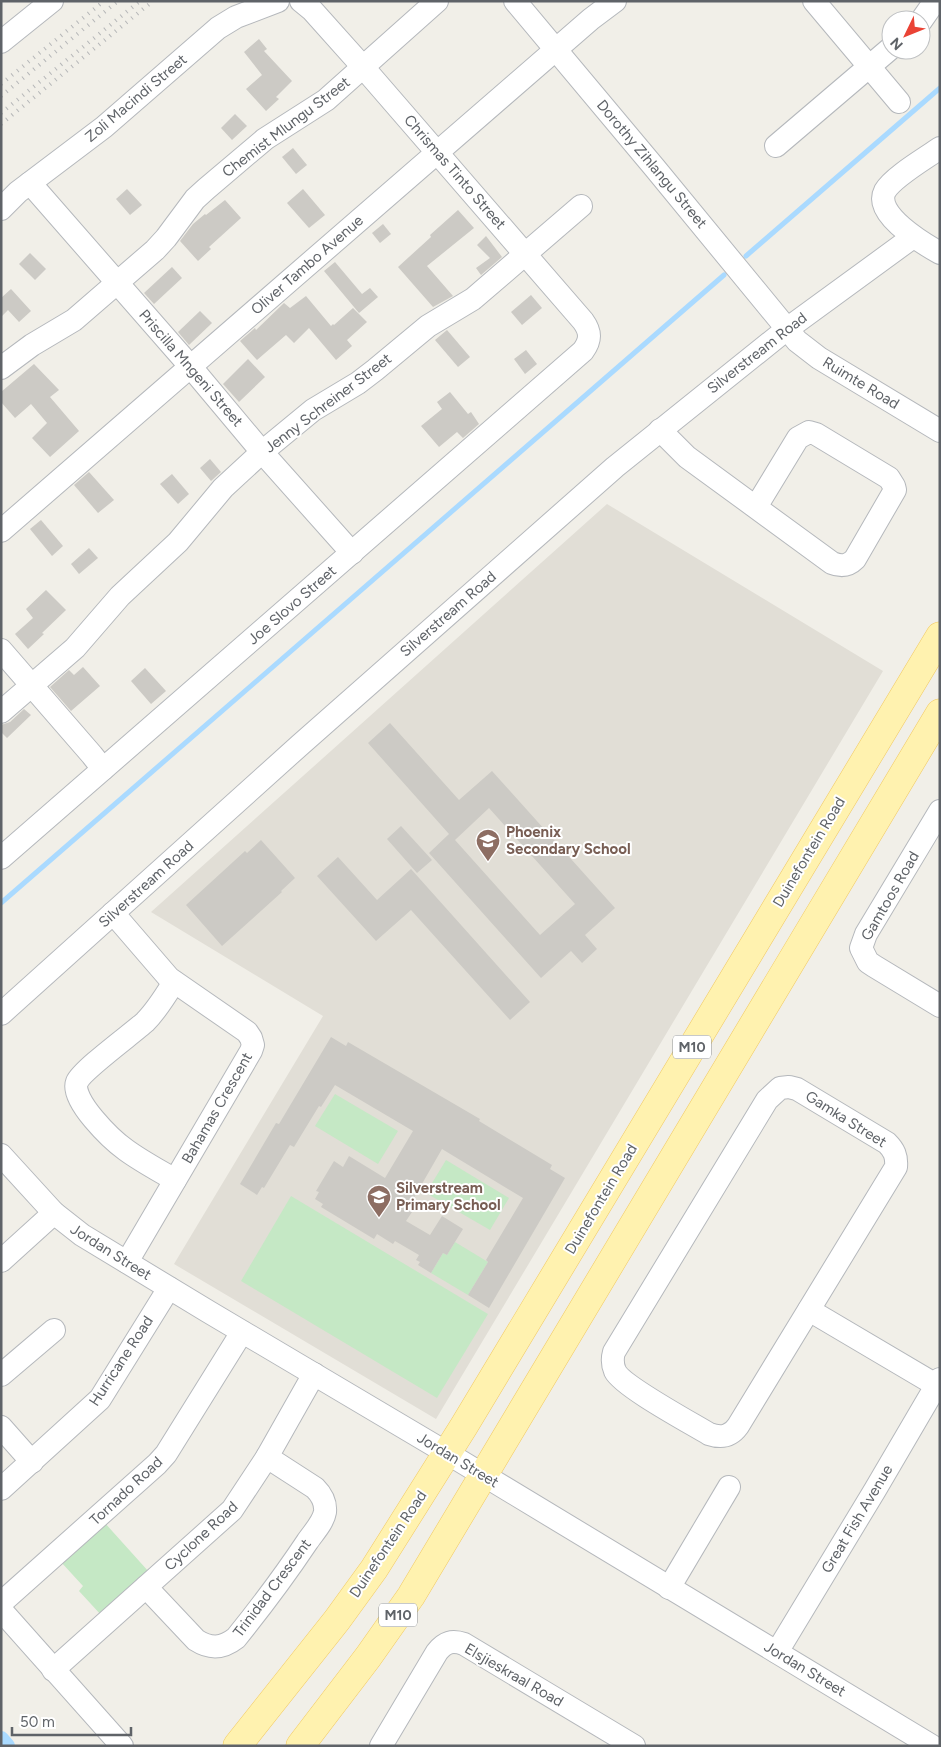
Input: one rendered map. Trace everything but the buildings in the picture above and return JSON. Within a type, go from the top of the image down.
[{"type":"main road","name":"Duinefontein Road","points":[[237,1746],[337,1620],[374,1569],[447,1454],[940,636]]},
{"type":"main road","name":"M10","points":[[300,1746],[368,1657],[410,1596],[940,713]]},
{"type":"street","points":[[1,42],[52,1]]},
{"type":"street","name":"Zoli Macindi Street","points":[[1,209],[30,183],[98,131],[225,22],[278,1]]},
{"type":"street","name":"Chrismas Tinto Street","points":[[301,1],[312,10],[363,67],[588,328],[590,339],[583,351]]},
{"type":"street","name":"Chemist Mlungu Street","points":[[1,368],[32,345],[74,320],[117,284],[166,238],[184,212],[206,188],[265,139],[317,107],[437,1]]},
{"type":"street","name":"Dorothy Zihlangu Street","points":[[515,1],[786,329]]},
{"type":"street","name":"Oliver Tambo Avenue","points":[[1,531],[556,49],[615,1]]},
{"type":"street","points":[[814,1],[899,102]]},
{"type":"street","points":[[776,146],[881,56]]},
{"type":"street","points":[[940,148],[894,181],[884,193],[884,201],[892,217],[913,237],[940,253]]},
{"type":"street","name":"Priscilla Mngeni Street","points":[[30,183],[190,366],[262,452],[352,553]]},
{"type":"street","name":"Jenny Schreiner Street","points":[[1,712],[75,648],[125,591],[178,542],[214,497],[262,452],[313,410],[375,370],[428,326],[473,299],[582,206]]},
{"type":"street","name":"Silverstream Road","points":[[1,1014],[615,467],[786,329],[913,237]]},
{"type":"street","name":"Ruimte Road","points":[[786,329],[797,341],[819,358],[940,431]]},
{"type":"street","name":"Joe Slovo Street","points":[[1,858],[583,351]]},
{"type":"street","points":[[660,430],[687,457],[832,563],[844,566],[850,564],[855,559],[894,494],[894,486],[889,478],[816,434],[809,432],[798,438],[756,507]]},
{"type":"street","points":[[1,650],[103,769]]},
{"type":"street","name":"Gamtoos Road","points":[[940,811],[866,934],[861,948],[868,962],[940,1006]]},
{"type":"street","name":"Bahamas Crescent","points":[[113,913],[164,973],[174,982],[241,1027],[251,1038],[252,1045],[251,1051],[127,1262]]},
{"type":"street","points":[[174,982],[146,1021],[85,1072],[77,1082],[76,1089],[78,1098],[110,1137],[127,1151],[174,1180]]},
{"type":"street","name":"Gamka Street","points":[[789,1087],[797,1089],[887,1143],[897,1157],[893,1174],[809,1310],[738,1426],[730,1435],[717,1437],[709,1434],[625,1384],[614,1370],[612,1360],[614,1352],[767,1100],[780,1088],[789,1087]]},
{"type":"street","name":"Jordan Street","points":[[1,1155],[54,1213],[82,1235],[777,1652],[918,1742]]},
{"type":"street","points":[[1,1261],[54,1213]]},
{"type":"street","name":"Hurricane Road","points":[[1,1489],[100,1399],[169,1288]]},
{"type":"street","name":"Great Fish Avenue","points":[[777,1652],[938,1382],[809,1310]]},
{"type":"street","points":[[1,1375],[54,1330]]},
{"type":"street","name":"Tornado Road","points":[[1,1603],[166,1454],[242,1332]]},
{"type":"street","name":"Cyclone Road","points":[[53,1670],[232,1510],[267,1457],[314,1374]]},
{"type":"street","points":[[1,1427],[32,1462]]},
{"type":"street","name":"Trinidad Crescent","points":[[146,1587],[203,1645],[221,1647],[236,1638],[301,1551],[322,1519],[325,1511],[321,1494],[315,1488],[267,1457]]},
{"type":"street","points":[[669,1588],[729,1487]]},
{"type":"street","points":[[1,1610],[122,1746]]},
{"type":"street","name":"Elsjieskraal Road","points":[[381,1746],[437,1652],[448,1642],[464,1644],[634,1746]]},
{"type":"shaded area","name":"Phoenix Secondary School","points":[[607,504],[883,671],[436,1419],[174,1264],[323,1016],[151,912]]},
{"type":"green space","points":[[335,1094],[398,1131],[378,1164],[315,1126]]},
{"type":"green space","points":[[446,1160],[509,1198],[490,1230],[426,1193]]},
{"type":"green space","points":[[291,1196],[488,1314],[437,1398],[241,1281]]},
{"type":"green space","points":[[455,1242],[488,1262],[468,1295],[431,1273],[443,1253],[447,1255]]},
{"type":"green space","points":[[104,1522],[149,1572],[102,1616],[79,1591],[83,1586],[61,1562]]},
{"type":"waterway","points":[[746,256],[940,88]]},
{"type":"waterway","points":[[1,903],[724,275]]},
{"type":"waterway","points":[[1,1739],[7,1746]]},
{"type":"railway","points":[[1,84],[104,1]]},
{"type":"railway","points":[[1,96],[118,1]]},
{"type":"railway","points":[[1,113],[140,1]]},
{"type":"railway","points":[[1,124],[153,1]]},
{"type":"place","name":"Phoenix Secondary School","points":[[488,862]]},
{"type":"place","name":"Silverstream Primary School","points":[[379,1218]]}]
